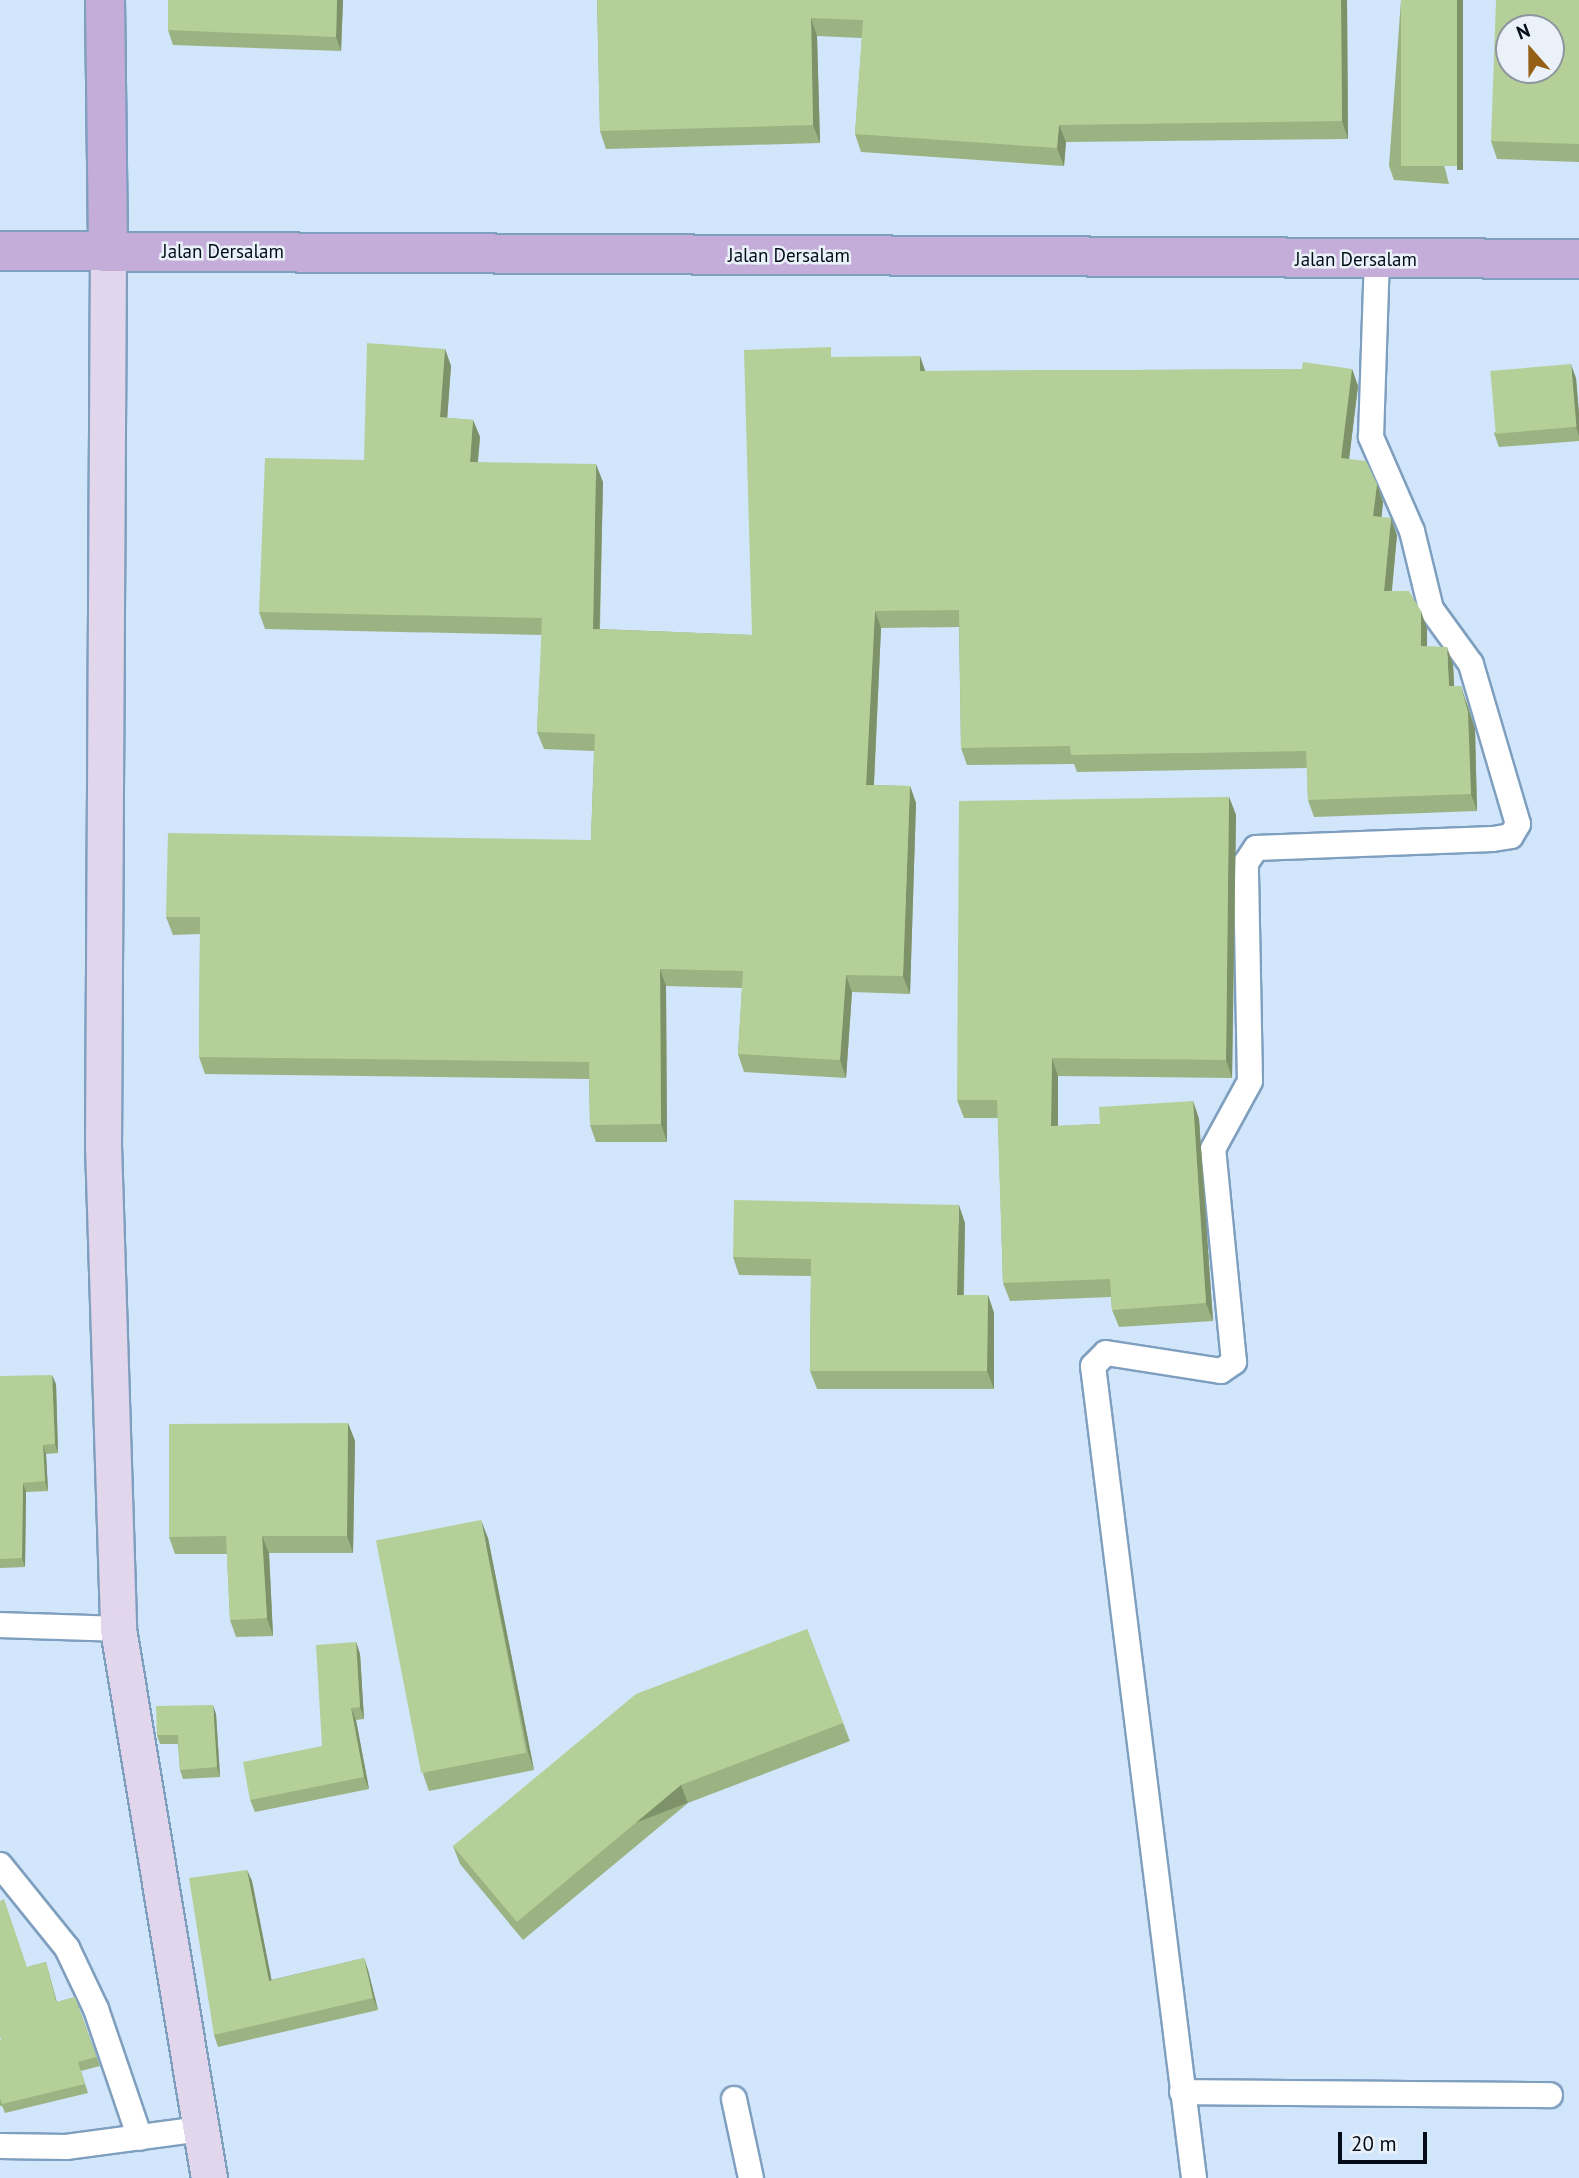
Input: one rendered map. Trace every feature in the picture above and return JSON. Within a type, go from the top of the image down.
[{"type":"main road","points":[[106,0],[108,251],[103,1144],[118,1629],[209,2178]]},
{"type":"main road","name":"Jalan Dersalam","points":[[0,251],[1579,259]]},
{"type":"street","points":[[1194,2178],[1093,1366],[1106,1353],[1220,1371],[1234,1362],[1213,1149],[1250,1081],[1247,863],[1256,848],[1493,839],[1518,828],[1471,664],[1431,609],[1412,531],[1371,437],[1377,260]]},
{"type":"street","points":[[0,1625],[118,1629]]},
{"type":"street","points":[[0,1865],[68,1948],[96,2009],[140,2138]]},
{"type":"street","points":[[1182,2092],[1550,2095]]},
{"type":"street","points":[[734,2099],[751,2178]]},
{"type":"street","points":[[0,2146],[140,2138],[201,2129]]},
{"type":"building","points":[[168,0],[337,0],[336,37],[168,30]]},
{"type":"building","points":[[597,0],[1341,0],[1342,121],[1059,125],[1057,148],[855,134],[863,20],[811,18],[813,125],[600,131]]},
{"type":"building","points":[[1401,0],[1457,0],[1457,166],[1401,166]]},
{"type":"building","points":[[1496,0],[1579,0],[1579,144],[1491,141],[1495,28],[1495,84],[1565,84],[1565,14],[1496,14]]},
{"type":"building","points":[[367,343],[445,349],[440,417],[473,420],[470,462],[596,464],[593,629],[752,635],[744,350],[831,347],[831,357],[920,356],[920,371],[1302,369],[1303,362],[1352,369],[1341,458],[1366,461],[1377,484],[1373,516],[1391,518],[1384,591],[1409,591],[1421,611],[1421,646],[1447,647],[1449,686],[1461,686],[1468,712],[1471,794],[1308,800],[1306,751],[1071,755],[1070,746],[961,748],[959,610],[875,611],[866,785],[910,786],[903,976],[846,975],[840,1060],[738,1054],[743,971],[660,969],[661,1124],[590,1125],[589,1062],[199,1057],[200,917],[166,917],[168,833],[591,840],[595,734],[537,732],[542,618],[259,612],[265,458],[364,460]]},
{"type":"building","points":[[1571,364],[1576,427],[1496,434],[1490,371]]},
{"type":"building","points":[[1229,797],[1226,1060],[1052,1058],[1051,1126],[1100,1124],[1099,1107],[1193,1101],[1206,1303],[1112,1310],[1110,1279],[1003,1283],[997,1100],[957,1100],[959,801]]},
{"type":"building","points":[[734,1200],[959,1205],[957,1295],[988,1295],[987,1371],[810,1371],[811,1259],[733,1257]]},
{"type":"building","points":[[52,1375],[55,1444],[43,1445],[45,1481],[23,1483],[22,1558],[0,1559],[0,1376]]},
{"type":"building","points":[[348,1423],[347,1536],[262,1536],[267,1618],[230,1620],[226,1536],[169,1537],[169,1424]]},
{"type":"building","points":[[481,1520],[526,1753],[421,1773],[376,1540]]},
{"type":"building","points":[[807,1629],[843,1723],[681,1785],[517,1922],[453,1846],[636,1694]]},
{"type":"building","points":[[356,1642],[360,1707],[351,1708],[364,1777],[250,1800],[243,1762],[322,1746],[316,1645]]},
{"type":"building","points":[[213,1705],[217,1767],[180,1770],[178,1735],[157,1735],[156,1706]]},
{"type":"building","points":[[247,1870],[269,1981],[364,1958],[373,1998],[214,2035],[189,1878]]},
{"type":"building","points":[[4,1899],[27,1967],[46,1962],[56,2002],[75,1997],[96,2057],[78,2062],[85,2084],[2,2104],[0,1901]]}]
